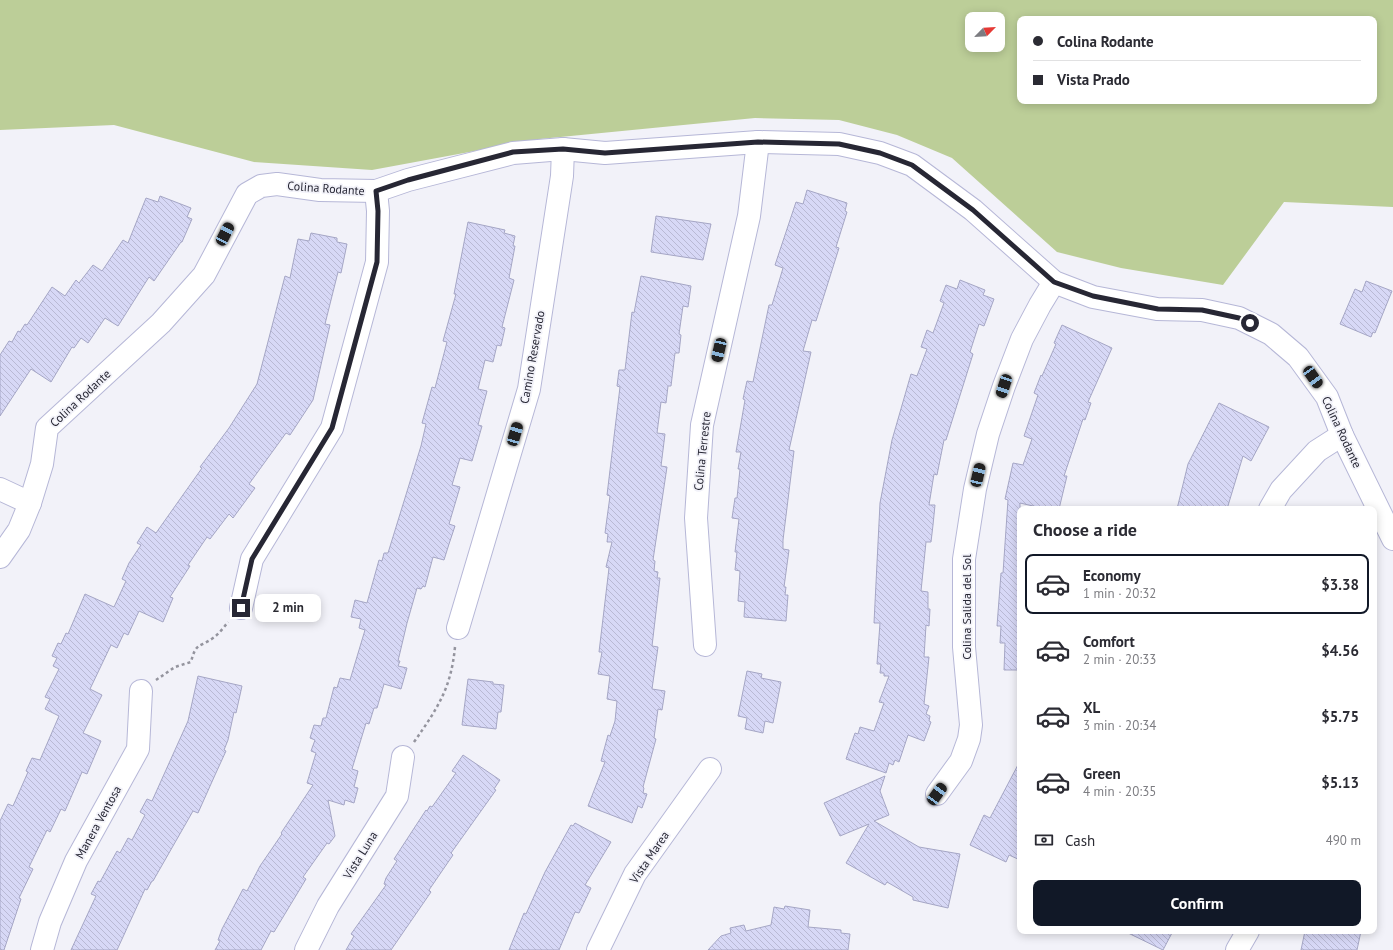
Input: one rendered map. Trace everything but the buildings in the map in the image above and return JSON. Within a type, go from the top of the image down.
[{"type":"street","name":"Colina Rodante","points":[[0,557],[19,530],[30,503],[42,464],[47,428],[161,322],[204,275],[247,194],[261,186],[277,184],[320,190],[376,191],[408,180],[513,152],[563,149],[605,153],[758,142],[839,144],[880,153],[912,165],[973,210],[1054,282],[1093,296],[1158,309],[1202,310],[1239,318],[1264,331],[1298,357],[1327,397],[1342,435],[1377,506]]},
{"type":"street","name":"Colina Terrestre","points":[[705,645],[696,518],[702,424],[749,216],[758,142]]},
{"type":"street","name":"Camino Reservado","points":[[458,628],[529,390],[562,176],[563,149]]},
{"type":"street","points":[[241,608],[252,559],[332,428],[377,262],[378,211],[376,191]]},
{"type":"street","name":"Colina Salida del Sol","points":[[937,794],[961,761],[969,740],[971,725],[964,647],[964,559],[975,489],[988,434],[1004,386],[1022,339],[1054,282]]},
{"type":"street","points":[[1272,506],[1281,490],[1317,451],[1342,435]]},
{"type":"street","points":[[0,489],[30,503]]},
{"type":"street","name":"Colina Rodante","points":[[1377,506],[1393,539]]},
{"type":"street","name":"Manera Ventosa","points":[[42,950],[50,922],[76,862],[138,749],[141,691]]},
{"type":"street","name":"Vista Luna","points":[[306,950],[328,906],[397,796],[404,757]]},
{"type":"street","name":"Vista Marea","points":[[598,950],[635,874],[710,770]]},
{"type":"street","points":[[1237,950],[1246,934]]},
{"type":"path","points":[[141,691],[176,667],[191,662],[194,650],[202,642],[213,638],[241,608]]},
{"type":"path","points":[[404,757],[446,692],[454,664],[458,628]]},
{"type":"green space","points":[[0,0],[1393,0],[1393,207],[1284,202],[1223,285],[1121,268],[1057,252],[952,158],[897,135],[839,120],[755,118],[540,139],[372,170],[254,162],[114,125],[0,130]]},
{"type":"route","points":[[241,608],[252,559],[332,428],[377,262],[378,211],[376,191],[408,180],[513,152],[563,149],[605,153],[758,142],[839,144],[880,153],[912,165],[973,210],[1054,282],[1093,296],[1158,309],[1202,310],[1239,318],[1250,323]]}]
